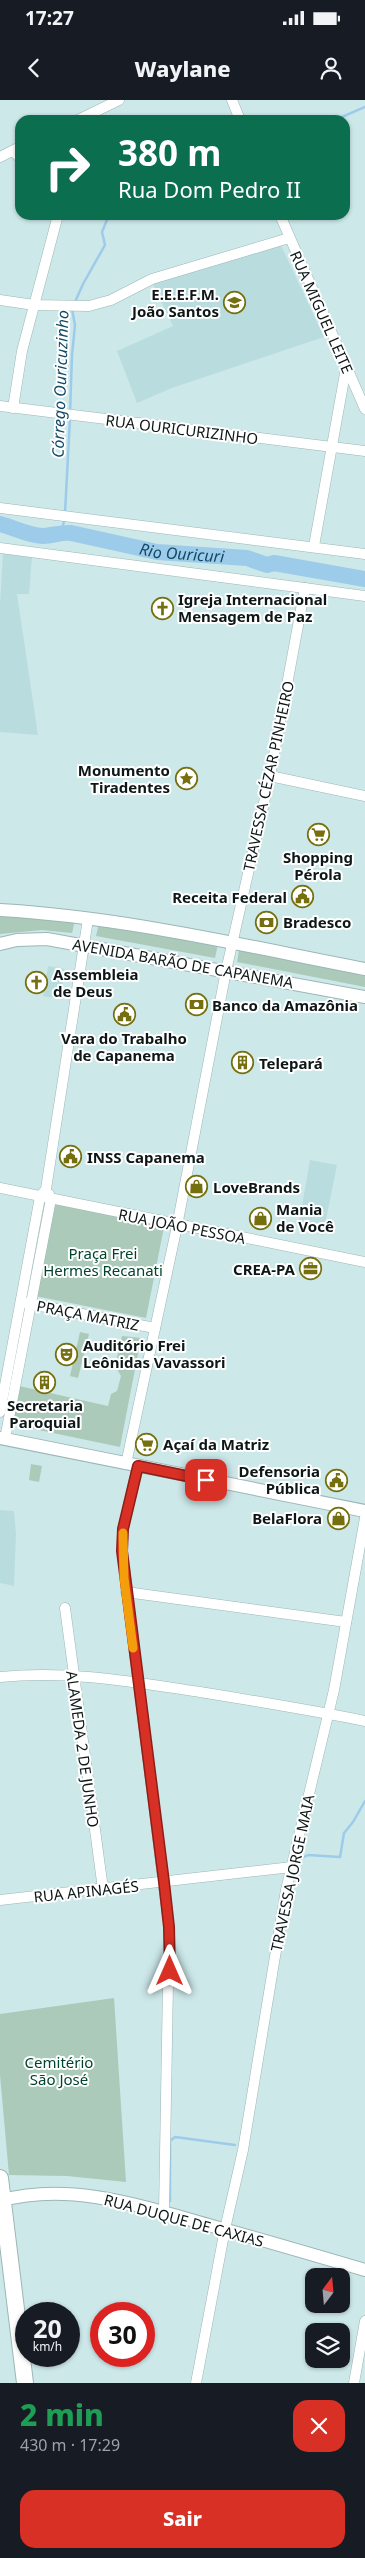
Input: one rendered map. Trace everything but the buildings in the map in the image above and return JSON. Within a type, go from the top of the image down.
[{"type":"main road","points":[[0,2178],[16,2383]]},
{"type":"main road","points":[[0,2261],[10,2300],[25,2383]]},
{"type":"street","points":[[85,115],[101,104],[120,100]]},
{"type":"street","points":[[232,100],[238,115]]},
{"type":"street","points":[[0,157],[15,153]]},
{"type":"street","points":[[13,408],[22,351],[57,220]]},
{"type":"street","name":"RUA MIGUEL LEITE","points":[[282,220],[365,409]]},
{"type":"street","points":[[0,300],[34,305],[89,306],[111,300],[152,279],[289,238]]},
{"type":"street","points":[[314,546],[346,368]]},
{"type":"street","name":"RUA OURICURIZINHO","points":[[0,406],[365,451]]},
{"type":"street","points":[[0,508],[314,546],[365,554]]},
{"type":"street","points":[[0,548],[365,596]]},
{"type":"street","name":"TRAVESSA CÉZAR PINHEIRO","points":[[164,2212],[170,1956],[164,1882],[126,1592],[122,1537],[155,1328],[178,1226],[226,971],[270,776],[305,588]]},
{"type":"street","points":[[270,776],[365,796]]},
{"type":"street","name":"AVENIDA BARÃO DE CAPANEMA","points":[[0,910],[88,919],[232,943],[365,969]]},
{"type":"street","points":[[88,919],[26,1303],[2,1438],[365,1511]]},
{"type":"street","name":"AVENIDA BARÃO DE CAPANEMA","points":[[0,944],[34,938],[83,944],[365,996]]},
{"type":"street","name":"RUA JOÃO PESSOA","points":[[0,1188],[43,1193],[51,1199],[365,1262]]},
{"type":"street","points":[[0,1412],[51,1199]]},
{"type":"street","name":"PRAÇA MATRIZ","points":[[26,1303],[155,1328]]},
{"type":"street","name":"TRAVESSA JORGE MAIA","points":[[196,2383],[242,2150],[280,1918],[328,1714],[365,1518]]},
{"type":"street","points":[[126,1592],[346,1622]]},
{"type":"street","name":"ALAMEDA 2 DE JUNHO","points":[[65,1608],[103,1889]]},
{"type":"street","points":[[0,1678],[73,1675],[137,1682],[365,1722]]},
{"type":"street","name":"RUA APINAGÉS","points":[[0,1900],[292,1867]]},
{"type":"street","name":"RUA DUQUE DE CAXIAS","points":[[1,2200],[38,2194],[74,2194],[164,2212],[365,2270]]},
{"type":"street","points":[[354,2383],[365,2321]]},
{"type":"shaded area","name":"E.E.E.F.M. João Santos","points":[[279,241],[324,337],[172,388],[137,403],[117,351],[173,326],[151,280]]},
{"type":"shaded area","points":[[3,552],[32,557],[29,594],[17,594],[38,735],[0,732],[0,604]]},
{"type":"shaded area","points":[[48,966],[65,969],[60,999],[43,996]]},
{"type":"shaded area","points":[[310,1160],[337,1165],[323,1235],[298,1229]]},
{"type":"shaded area","points":[[0,1510],[14,1511],[16,1534],[14,1586],[0,1583]]},
{"type":"green space","points":[[0,913],[75,920],[72,933],[42,930],[0,934]]},
{"type":"green space","points":[[99,923],[218,944],[215,958],[96,936]]},
{"type":"green space","points":[[239,950],[365,974],[365,987],[237,962]]},
{"type":"green space","name":"Praça Frei Hermes Recanati","points":[[52,1203],[164,1227],[146,1318],[35,1296]]},
{"type":"green space","points":[[80,1332],[89,1334],[78,1378],[70,1376]]},
{"type":"green space","points":[[122,1336],[141,1338],[120,1447],[10,1424],[19,1386],[108,1406],[111,1394],[117,1391],[121,1376],[115,1366]]},
{"type":"green space","points":[[31,1464],[42,1466],[39,1482],[29,1480]]},
{"type":"green space","name":"Cemitério São José","points":[[114,1998],[126,2182],[67,2176],[9,2175],[0,2075],[0,2014]]},
{"type":"waterway","name":"Córrego Ouricuzinho","points":[[347,115],[365,107]]},
{"type":"waterway","name":"Córrego Ouricuzinho","points":[[75,302],[105,245],[102,232],[107,220]]},
{"type":"waterway","name":"Córrego Ouricuzinho","points":[[70,413],[75,325],[72,309]]},
{"type":"waterway","name":"Córrego Ouricuzinho","points":[[65,513],[70,418]]},
{"type":"waterway","name":"Córrego Ouricuzinho","points":[[61,532],[65,518]]},
{"type":"waterway","name":"Rio Ouricuri","points":[[0,524],[37,535],[46,536],[71,533],[157,552],[247,558],[267,565],[274,563],[365,579]]},
{"type":"waterway","points":[[300,1859],[308,1855],[340,1857],[344,1833],[365,1801]]},
{"type":"waterway","points":[[170,2201],[170,2141],[175,2137],[235,2145]]},
{"type":"slow traffic","points":[[123,1533],[124,1578],[133,1648]]},
{"type":"place","name":"E.E.E.F.M. João Santos","points":[[235,303]]},
{"type":"place","name":"Igreja Internacional Mensagem de Paz","points":[[162,608]]},
{"type":"place","name":"Monumento Tiradentes","points":[[186,779]]},
{"type":"place","name":"Shopping Pérola","points":[[318,834]]},
{"type":"place","name":"Receita Federal","points":[[303,897]]},
{"type":"place","name":"Bradesco","points":[[267,922]]},
{"type":"place","name":"Assembleia de Deus","points":[[37,983]]},
{"type":"place","name":"Banco da Amazônia","points":[[196,1005]]},
{"type":"place","name":"Vara do Trabalho de Capanema","points":[[124,1015]]},
{"type":"place","name":"Telepará","points":[[243,1063]]},
{"type":"place","name":"INSS Capanema","points":[[71,1157]]},
{"type":"place","name":"LoveBrands","points":[[197,1187]]},
{"type":"place","name":"Mania de Você","points":[[260,1218]]},
{"type":"place","name":"CREA-PA","points":[[311,1269]]},
{"type":"place","name":"Auditório Frei Leônidas Vavassori","points":[[67,1354]]},
{"type":"place","name":"Secretaria Paroquial","points":[[45,1382]]},
{"type":"place","name":"Açaí da Matriz","points":[[147,1444]]},
{"type":"place","name":"Defensoria Pública","points":[[336,1480]]},
{"type":"place","name":"BelaFlora","points":[[338,1518]]},
{"type":"route","points":[[170,1971],[170,1941],[166,1897],[137,1682],[126,1592],[122,1537],[138,1466],[206,1480]]}]
